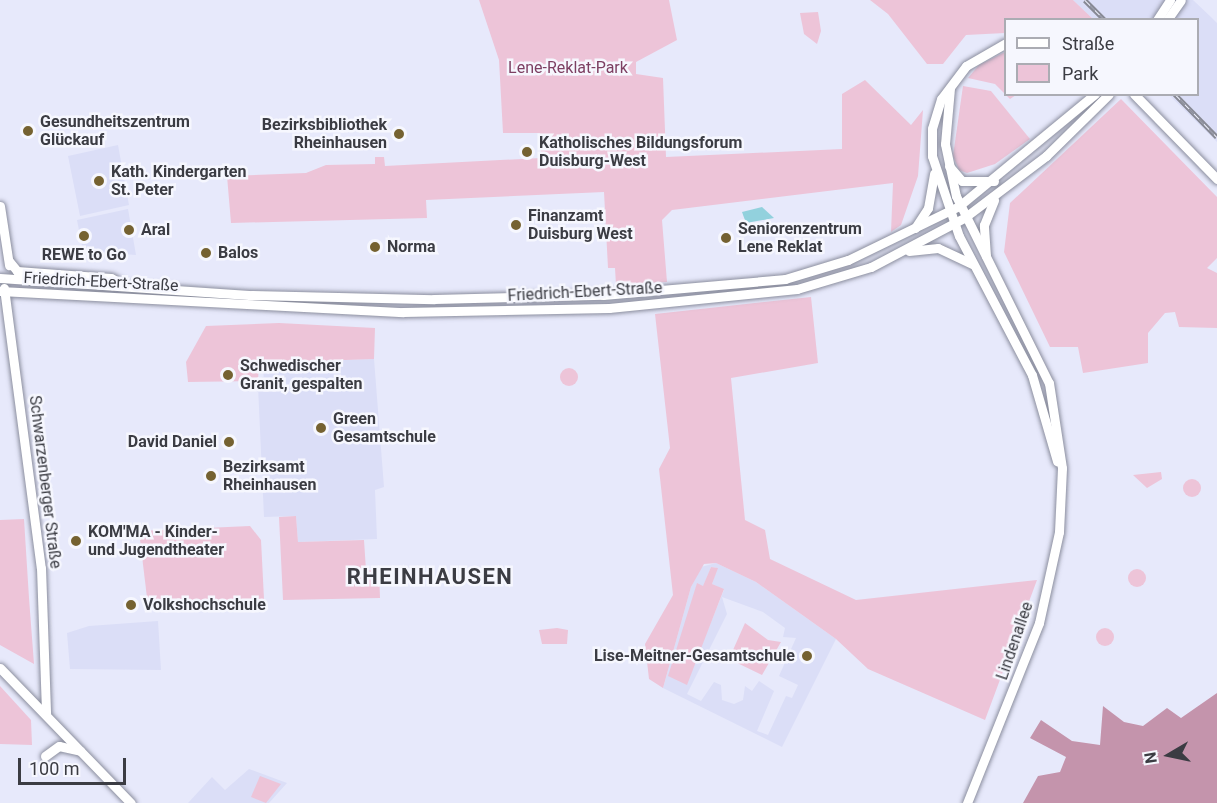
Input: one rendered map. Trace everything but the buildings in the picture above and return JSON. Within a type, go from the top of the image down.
[{"type":"main road","points":[[1157,18],[1170,0]]},
{"type":"main road","points":[[1168,18],[1181,0]]},
{"type":"main road","points":[[913,231],[928,208],[934,169],[935,114],[950,88],[976,57],[1004,43]]},
{"type":"main road","name":"Lindenallee","points":[[950,88],[947,164],[959,206],[1025,327],[1048,383],[1060,431],[1059,532],[1039,623],[967,803]]},
{"type":"main road","name":"Friedrich-Ebert-Straße","points":[[2,276],[125,286],[386,299],[645,292],[800,276],[913,231],[959,206],[1038,147],[1093,96]]},
{"type":"main road","name":"Friedrich-Ebert-Straße","points":[[3,291],[294,310],[609,308],[797,289],[904,252],[964,218],[995,198],[1046,156],[1107,96]]},
{"type":"main road","points":[[1136,96],[1217,179]]},
{"type":"main road","points":[[947,164],[962,181],[996,180]]},
{"type":"main road","name":"Lindenallee","points":[[934,169],[948,212],[972,265],[1032,375],[1060,481]]},
{"type":"main road","points":[[987,261],[984,225],[995,198]]},
{"type":"main road","name":"Schwarzenberger Straße","points":[[0,206],[9,261],[2,276],[3,291],[41,568],[46,714]]},
{"type":"main road","points":[[904,252],[938,248],[972,265]]},
{"type":"main road","name":"Friedrich-Ebert-Straße","points":[[9,261],[17,271],[111,278],[125,286]]},
{"type":"main road","points":[[0,668],[131,803]]},
{"type":"main road","points":[[45,756],[59,746],[81,751]]},
{"type":"shaded area","points":[[1073,0],[1193,0],[1212,18],[1217,23],[1217,142],[1170,96],[1199,96],[1199,18],[1092,18]]},
{"type":"shaded area","name":"Kath. Kindergarten St. Peter","points":[[118,145],[129,205],[80,216],[68,156]]},
{"type":"shaded area","points":[[762,207],[774,218],[746,223],[742,212]]},
{"type":"shaded area","points":[[128,209],[136,255],[83,251],[77,220]]},
{"type":"shaded area","name":"Green Gesamtschule","points":[[374,359],[384,487],[375,490],[377,539],[298,542],[296,516],[264,517],[258,386],[264,385],[263,363]]},
{"type":"shaded area","name":"Lise-Meitner-Gesamtschule","points":[[716,563],[756,582],[836,639],[782,747],[663,688],[691,587],[701,567]],"holes":[[[711,567],[717,568],[712,584],[724,590],[686,684],[697,584],[703,587]],[[722,597],[763,612],[785,628],[783,637],[796,638],[779,676],[798,685],[792,698],[786,696],[768,735],[757,731],[774,691],[759,681],[752,691],[745,686],[743,700],[734,704],[722,700],[721,685],[714,682],[701,701],[687,694],[727,614]]]},
{"type":"shaded area","points":[[158,621],[161,670],[70,669],[67,633],[89,626]]},
{"type":"shaded area","points":[[1217,693],[1217,803],[1023,803],[1038,776],[1060,772],[1066,757],[1030,738],[1041,720],[1072,741],[1100,745],[1103,706],[1124,722],[1143,726],[1167,708],[1181,718]]},
{"type":"shaded area","points":[[249,769],[287,783],[269,803],[188,803],[212,777],[225,790]]},
{"type":"green space","name":"Lene-Reklat-Park","points":[[479,0],[669,0],[677,40],[636,62],[636,74],[663,78],[666,157],[842,149],[842,94],[865,80],[911,125],[923,110],[918,176],[901,225],[891,232],[893,183],[672,210],[662,220],[667,282],[616,285],[615,268],[608,268],[604,192],[426,200],[427,218],[231,223],[227,176],[306,173],[326,165],[375,164],[375,157],[384,157],[385,166],[541,158],[540,133],[503,133],[499,60]]},
{"type":"green space","points":[[870,0],[1073,0],[1092,18],[1004,18],[1004,33],[966,35],[943,64],[927,64],[888,14]]},
{"type":"green space","points":[[818,12],[821,31],[817,44],[804,34],[800,13]]},
{"type":"green space","points":[[1004,52],[1004,93],[995,84],[968,78],[979,65]]},
{"type":"green space","points":[[963,86],[991,91],[1030,139],[995,164],[967,173],[959,170],[953,156]]},
{"type":"green space","points":[[1121,99],[1217,197],[1217,258],[1207,268],[1217,273],[1217,328],[1179,327],[1175,312],[1165,313],[1148,333],[1148,363],[1083,373],[1078,347],[1050,347],[1004,252],[1010,203]]},
{"type":"green space","points":[[811,297],[818,363],[731,378],[745,520],[765,530],[770,559],[856,600],[1037,580],[985,720],[868,669],[836,639],[756,582],[716,563],[704,564],[691,587],[663,688],[649,679],[645,644],[673,595],[659,469],[670,448],[655,314]]},
{"type":"green space","points":[[279,323],[375,328],[374,359],[259,363],[258,381],[188,382],[186,362],[206,326]]},
{"type":"green space","points":[[569,368],[575,371],[578,377],[575,383],[569,386],[563,383],[560,377],[563,371]]},
{"type":"green space","points":[[1161,472],[1162,479],[1147,488],[1133,475]]},
{"type":"green space","points":[[1188,479],[1196,479],[1201,484],[1199,495],[1188,497],[1183,492],[1183,484]]},
{"type":"green space","points":[[296,516],[298,542],[364,540],[366,570],[379,570],[380,598],[283,600],[279,517]]},
{"type":"green space","points":[[24,519],[34,664],[0,645],[0,520]]},
{"type":"green space","points":[[250,526],[261,540],[264,599],[148,606],[139,531]]},
{"type":"green space","points":[[711,567],[718,568],[712,584],[724,589],[687,685],[668,676],[697,583],[703,586]]},
{"type":"green space","points":[[1137,569],[1143,572],[1146,578],[1143,584],[1137,587],[1131,584],[1128,578],[1131,572]]},
{"type":"green space","points":[[745,623],[768,640],[781,642],[762,675],[729,659]]},
{"type":"green space","points":[[557,628],[568,630],[567,644],[542,644],[539,630]]},
{"type":"green space","points":[[1101,628],[1109,628],[1114,633],[1112,644],[1101,646],[1096,641],[1096,633]]},
{"type":"green space","points":[[0,686],[31,720],[32,745],[0,744]]},
{"type":"green space","points":[[260,776],[281,784],[266,803],[251,797]]},
{"type":"railway","points":[[1085,0],[1103,18]]},
{"type":"railway","points":[[1177,96],[1217,137]]},
{"type":"place","name":"Gesundheitszentrum Glückauf","points":[[28,131]]},
{"type":"place","name":"Bezirksbibliothek Rheinhausen","points":[[399,134]]},
{"type":"place","name":"Katholisches Bildungsforum Duisburg-West","points":[[527,152]]},
{"type":"place","name":"Kath. Kindergarten St. Peter","points":[[99,181]]},
{"type":"place","name":"Finanzamt Duisburg West","points":[[516,225]]},
{"type":"place","name":"Aral","points":[[129,230]]},
{"type":"place","name":"REWE to Go","points":[[84,236]]},
{"type":"place","name":"Seniorenzentrum Lene Reklat","points":[[726,238]]},
{"type":"place","name":"Norma","points":[[375,247]]},
{"type":"place","name":"Balos","points":[[206,253]]},
{"type":"place","name":"Schwedischer Granit, gespalten","points":[[228,375]]},
{"type":"place","name":"Green Gesamtschule","points":[[321,428]]},
{"type":"place","name":"David Daniel","points":[[229,442]]},
{"type":"place","name":"Bezirksamt Rheinhausen","points":[[211,476]]},
{"type":"place","name":"KOM'MA - Kinder- und Jugendtheater","points":[[76,541]]},
{"type":"place","name":"Volkshochschule","points":[[131,605]]},
{"type":"place","name":"Lise-Meitner-Gesamtschule","points":[[807,656]]},
{"type":"district","name":"RHEINHAUSEN","points":[[430,577]]}]
